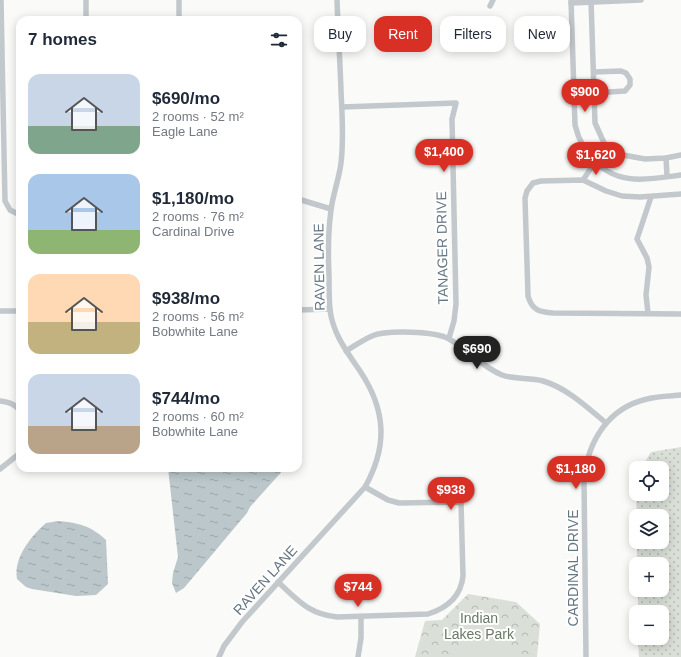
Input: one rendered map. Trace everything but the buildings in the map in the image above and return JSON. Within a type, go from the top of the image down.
[{"type":"street","points":[[1,0],[5,201],[10,210],[16,212]]},
{"type":"street","points":[[86,0],[86,16]]},
{"type":"street","points":[[179,0],[179,16]]},
{"type":"street","name":"RAVEN LANE","points":[[219,657],[224,646],[232,635],[278,582],[365,487],[377,463],[380,448],[380,418],[375,399],[369,386],[346,351],[336,332],[330,309],[328,243],[331,208],[341,163],[342,108],[337,0]]},
{"type":"street","points":[[490,6],[494,0]]},
{"type":"street","points":[[641,0],[571,2],[575,125],[577,134],[583,147],[595,162],[605,170],[620,177],[636,179],[681,175]]},
{"type":"street","points":[[591,1],[595,123],[605,145],[623,155],[645,159],[666,158],[681,155]]},
{"type":"street","points":[[593,93],[625,91],[630,84],[630,79],[626,73],[621,71],[594,72]]},
{"type":"street","name":"TANAGER DRIVE","points":[[342,108],[456,103],[452,119],[456,304],[454,321],[449,338]]},
{"type":"street","points":[[666,158],[667,176]]},
{"type":"street","points":[[583,180],[595,162]]},
{"type":"street","points":[[681,194],[640,197],[622,196],[606,191],[583,180],[541,181],[533,183],[527,190],[526,198],[528,296],[531,305],[537,310],[549,313],[681,314]]},
{"type":"street","points":[[648,313],[646,296],[649,267],[647,258],[637,239],[651,196]]},
{"type":"street","points":[[302,200],[331,208]]},
{"type":"street","points":[[302,310],[330,309]]},
{"type":"street","points":[[0,311],[16,310]]},
{"type":"street","points":[[346,351],[372,336],[382,333],[428,333],[449,338],[496,372],[509,377],[544,381],[564,390],[606,423]]},
{"type":"street","name":"CARDINAL DRIVE","points":[[586,657],[584,479],[590,448],[606,423],[625,408],[637,402],[658,397],[681,395]]},
{"type":"street","points":[[0,401],[8,402],[16,406]]},
{"type":"street","points":[[0,469],[16,456]]},
{"type":"street","points":[[278,582],[306,608],[314,612],[337,617],[428,614],[438,611],[454,598],[460,587],[462,576],[461,502],[399,503],[388,500],[365,487]]},
{"type":"street","points":[[358,657],[362,638],[361,616]]},
{"type":"green space","points":[[681,447],[681,657],[639,657],[638,645],[669,645],[669,605],[638,605],[638,597],[669,597],[669,557],[637,557],[637,549],[669,549],[669,509],[637,509],[636,501],[669,501],[669,461],[645,461],[651,452]]},
{"type":"green space","name":"Indian Lakes Park","points":[[468,594],[516,602],[540,624],[537,657],[415,657],[425,621],[442,620]]},
{"type":"green space","points":[[475,620],[510,623],[512,657],[460,657],[460,643],[465,626]]},
{"type":"water","points":[[168,472],[281,472],[250,507],[247,513],[184,588],[176,593],[172,583],[173,573],[178,557]]},
{"type":"water","points":[[59,521],[90,528],[106,540],[108,584],[96,595],[76,596],[32,589],[26,587],[17,579],[16,571],[20,555],[29,541],[46,523]]}]
